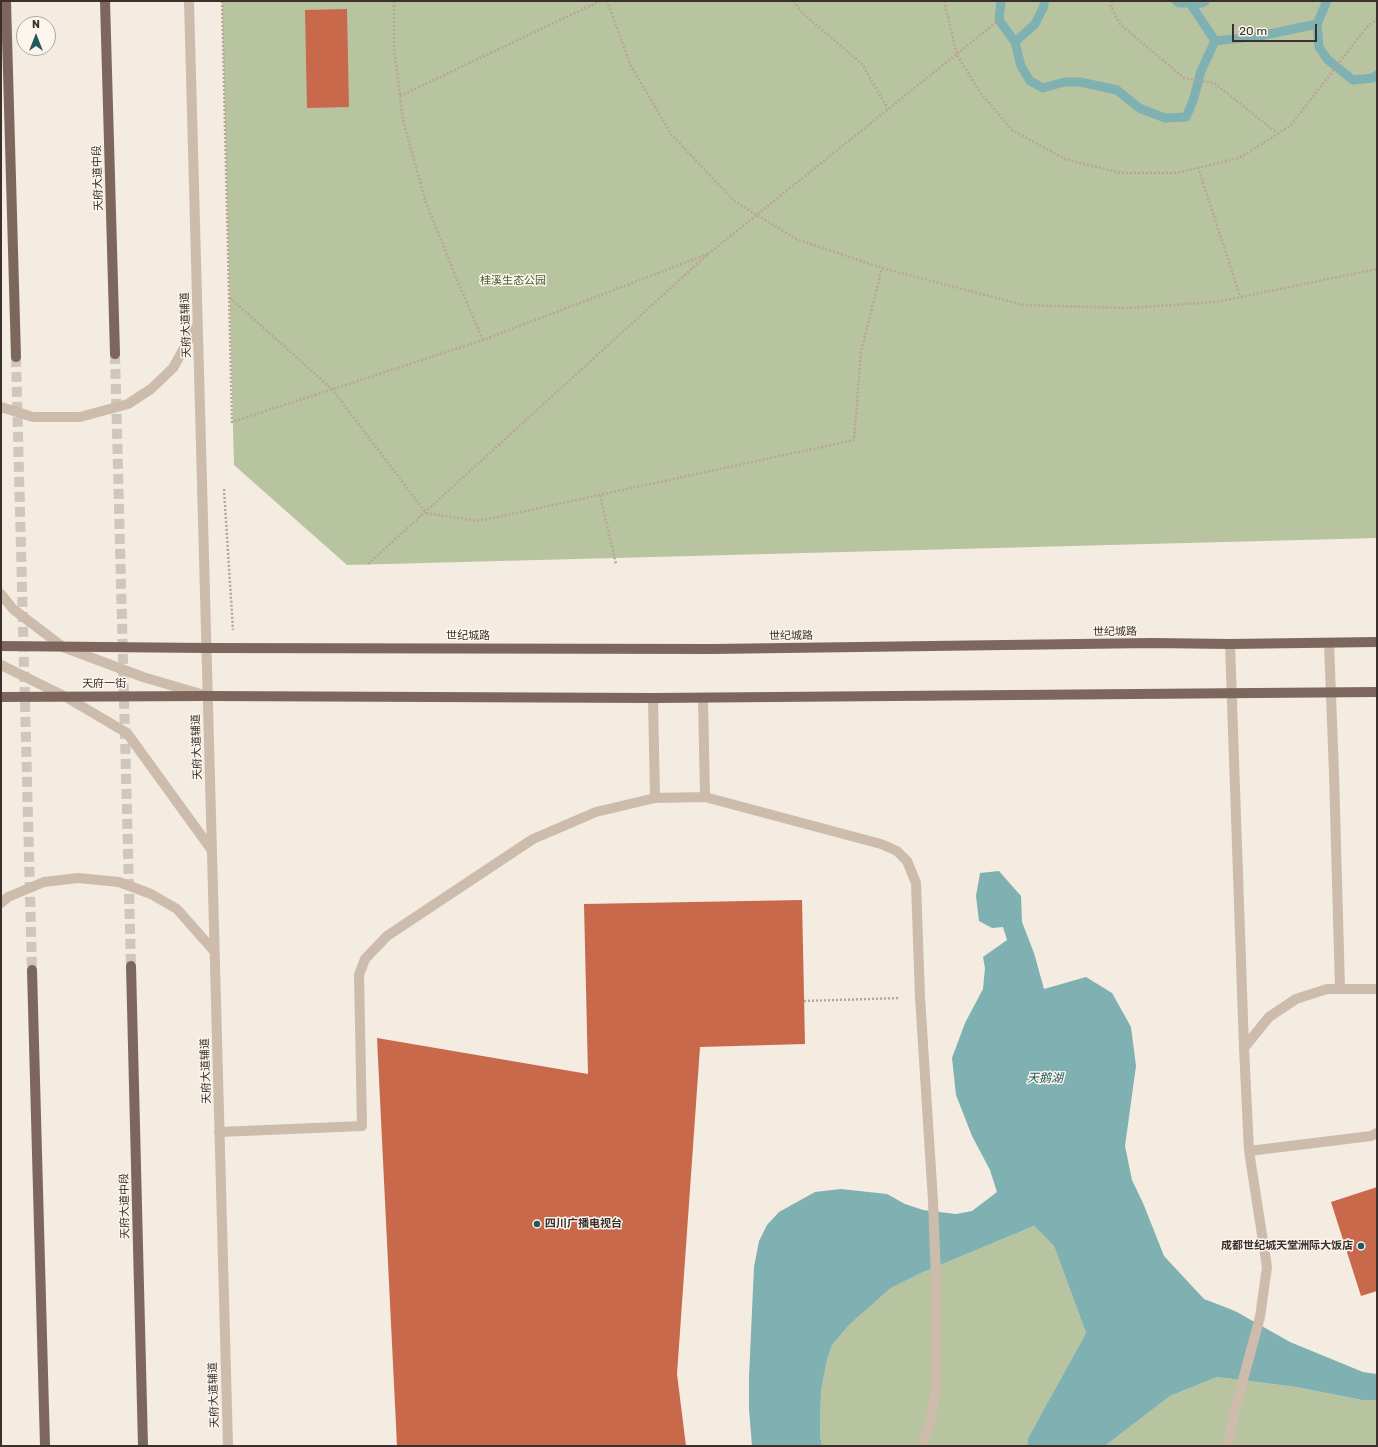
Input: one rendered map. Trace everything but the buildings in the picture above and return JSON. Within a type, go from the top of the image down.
[{"type":"main road","points":[[6,1],[16,357]]},
{"type":"main road","name":"天府大道中段","points":[[105,1],[115,354]]},
{"type":"main road","name":"世纪城路","points":[[206,648],[712,649],[1152,643],[1230,644],[1377,642]]},
{"type":"main road","points":[[1,646],[206,648]]},
{"type":"main road","points":[[207,696],[703,698],[1377,692]]},
{"type":"main road","name":"天府一街","points":[[1,697],[207,696]]},
{"type":"main road","name":"天府大道中段","points":[[131,966],[143,1446]]},
{"type":"main road","points":[[32,970],[45,1446]]},
{"type":"street","name":"天府大道辅道","points":[[189,1],[228,1446]]},
{"type":"street","points":[[1,406],[33,417],[80,417],[128,404],[151,389],[174,368],[198,323]]},
{"type":"street","points":[[1,594],[13,609],[63,647],[143,677],[207,696]]},
{"type":"street","points":[[1329,643],[1340,989]]},
{"type":"street","points":[[1228,1446],[1233,1417],[1260,1317],[1266,1267],[1249,1151],[1230,644]]},
{"type":"street","points":[[1,665],[66,697],[127,733],[212,849]]},
{"type":"street","points":[[653,698],[655,798]]},
{"type":"street","points":[[703,698],[705,797]]},
{"type":"street","points":[[219,1132],[362,1126],[359,975],[366,960],[387,936],[533,839],[596,812],[655,798],[705,797],[881,844],[897,851],[907,861],[916,883],[920,997],[933,1201],[936,1278],[936,1389],[930,1422],[922,1446]]},
{"type":"street","points":[[1,903],[8,897],[44,882],[78,878],[119,882],[151,894],[177,910],[214,951]]},
{"type":"street","points":[[1244,1048],[1269,1017],[1296,999],[1327,989],[1377,989]]},
{"type":"street","points":[[1249,1151],[1371,1136],[1377,1133]]},
{"type":"path","points":[[222,1],[232,422],[483,340],[708,254]]},
{"type":"path","points":[[394,1],[394,47],[403,120],[425,200],[454,275],[483,340]]},
{"type":"path","points":[[400,96],[600,1]]},
{"type":"path","points":[[607,1],[630,64],[671,134],[734,201],[796,239],[882,268],[1023,305],[1128,308],[1216,302],[1377,268]]},
{"type":"path","points":[[794,1],[800,11],[862,64],[888,109]]},
{"type":"path","points":[[944,1],[956,55],[980,92],[1012,130],[1065,159],[1121,173],[1177,173],[1239,158],[1290,126],[1366,28],[1377,19]]},
{"type":"path","points":[[1112,1],[1111,7],[1120,24],[1184,78],[1214,84],[1277,134]]},
{"type":"path","points":[[368,564],[708,254],[999,20]]},
{"type":"path","points":[[1198,168],[1240,296]]},
{"type":"path","points":[[229,297],[332,389],[426,512],[479,520],[854,440],[861,352],[882,268]]},
{"type":"path","points":[[600,495],[616,564]]},
{"type":"path","points":[[804,1001],[920,997]]},
{"type":"green space","name":"桂溪生态公园","points":[[222,1],[1377,1],[1377,538],[347,565],[234,465]]},
{"type":"green space","points":[[1034,1226],[1054,1246],[1086,1333],[1028,1438],[1027,1446],[822,1446],[820,1435],[821,1389],[827,1360],[832,1345],[850,1324],[891,1288],[921,1273]]},
{"type":"green space","points":[[1217,1377],[1296,1387],[1362,1400],[1377,1400],[1377,1446],[1105,1446],[1170,1396]]},
{"type":"water","name":"天鹅湖","points":[[999,871],[1021,896],[1022,922],[1034,953],[1044,989],[1086,977],[1112,993],[1131,1027],[1136,1066],[1125,1146],[1132,1180],[1143,1203],[1164,1256],[1204,1299],[1235,1311],[1290,1342],[1363,1372],[1377,1374],[1377,1400],[1362,1400],[1296,1387],[1217,1377],[1170,1396],[1105,1446],[1027,1446],[1028,1438],[1086,1333],[1054,1246],[1034,1226],[921,1273],[891,1288],[850,1324],[832,1345],[827,1360],[821,1390],[820,1435],[822,1446],[752,1446],[749,1409],[749,1377],[754,1267],[759,1241],[767,1225],[779,1212],[815,1192],[841,1189],[887,1194],[905,1204],[923,1210],[956,1214],[972,1211],[997,1192],[990,1170],[972,1136],[956,1095],[952,1058],[965,1023],[983,989],[985,968],[983,957],[1007,940],[1003,927],[992,928],[979,921],[976,896],[980,873]]},
{"type":"waterway","points":[[1001,1],[999,20],[1015,42],[1035,24],[1044,6],[1044,1]]},
{"type":"waterway","points":[[1176,1],[1179,3],[1202,3],[1205,1]]},
{"type":"waterway","points":[[1215,41],[1260,36],[1317,24],[1327,1]]},
{"type":"waterway","points":[[1015,42],[1021,66],[1030,81],[1043,88],[1064,82],[1080,82],[1117,90],[1139,108],[1165,118],[1186,117],[1193,101],[1201,71],[1215,41],[1190,3]]},
{"type":"waterway","points":[[1317,24],[1319,47],[1327,59],[1353,80],[1373,78],[1377,75]]},
{"type":"tunnel","points":[[115,354],[131,966]]},
{"type":"tunnel","points":[[16,357],[32,970]]},
{"type":"place","name":"四川广播电视台","points":[[537,1224]]},
{"type":"place","name":"成都世纪城天堂洲际大饭店","points":[[1361,1246]]}]
